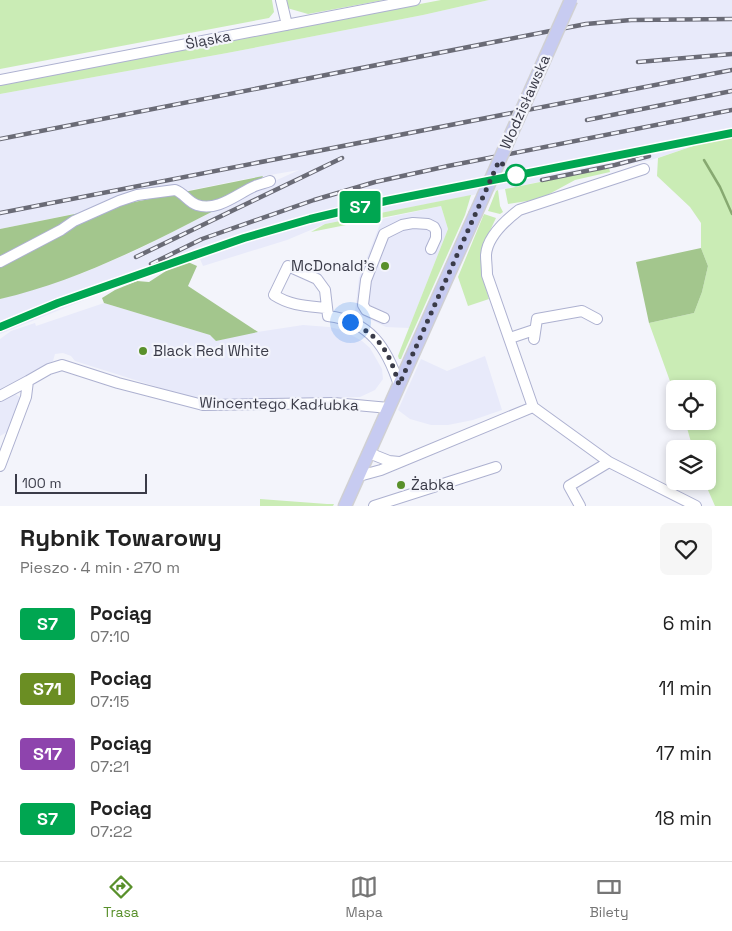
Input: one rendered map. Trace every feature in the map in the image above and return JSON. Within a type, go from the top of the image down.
[{"type":"main road","name":"Wodzisławska","points":[[345,506],[571,0]]},
{"type":"street","points":[[281,0],[287,25]]},
{"type":"street","name":"Śląska","points":[[0,80],[415,0]]},
{"type":"street","points":[[644,169],[518,210],[495,233],[486,252],[488,275],[533,407],[609,462],[696,506]]},
{"type":"street","points":[[0,262],[61,230],[74,221],[137,195],[174,190],[180,192],[194,204],[205,206],[223,202],[255,186],[270,181]]},
{"type":"street","points":[[384,318],[366,310],[363,300],[366,280],[384,234],[402,225],[413,223],[432,225],[436,231],[436,238],[432,249]]},
{"type":"street","points":[[326,308],[291,304],[284,302],[274,295],[288,266],[317,279],[325,290],[328,316],[350,322],[372,334],[393,365],[399,385]]},
{"type":"street","points":[[510,338],[534,335],[537,319],[582,311],[597,320]]},
{"type":"street","name":"Wincentego Kadłubka","points":[[0,396],[49,369],[62,365],[202,405],[334,403],[389,408]]},
{"type":"street","points":[[0,466],[26,397],[28,381]]},
{"type":"street","points":[[359,476],[373,473],[533,407]]},
{"type":"street","points":[[369,454],[400,462]]},
{"type":"street","points":[[580,506],[569,486],[609,462]]},
{"type":"street","points":[[374,506],[496,467]]},
{"type":"shaded area","points":[[489,0],[732,0],[732,138],[699,144],[651,160],[325,224],[287,240],[203,266],[200,259],[119,286],[0,334],[0,299],[83,273],[139,249],[255,190],[299,170],[240,180],[0,229],[0,94],[227,53],[423,15]]},
{"type":"shaded area","points":[[441,206],[448,229],[409,328],[386,327],[355,312],[359,278],[382,219]]},
{"type":"shaded area","points":[[104,303],[210,335],[216,341],[244,334],[303,325],[342,330],[362,341],[370,348],[382,369],[383,379],[375,390],[360,397],[221,400],[192,398],[75,361],[71,356],[63,353],[55,354],[53,361],[0,389],[0,339],[11,331],[35,323],[36,326]]},
{"type":"shaded area","points":[[485,356],[502,410],[473,420],[448,425],[431,425],[410,419],[398,410],[421,359],[447,371]]},
{"type":"shaded area","points":[[14,393],[21,398],[21,402],[7,432],[0,436],[0,401]]},
{"type":"green space","points":[[0,0],[272,0],[274,12],[269,18],[0,69]]},
{"type":"green space","points":[[285,0],[384,0],[308,14],[287,8]]},
{"type":"green space","points":[[441,0],[489,0],[423,15],[227,53],[0,94],[0,84]]},
{"type":"green space","points":[[732,138],[732,506],[715,506],[708,490],[716,490],[716,440],[690,440],[688,430],[716,430],[716,380],[670,380],[649,323],[694,313],[702,292],[708,266],[701,248],[701,223],[690,207],[657,176],[658,158],[699,144]]},
{"type":"green space","points":[[609,168],[610,172],[575,180],[540,199],[508,204],[505,189]]},
{"type":"green space","points":[[263,176],[255,190],[131,252],[67,279],[0,299],[0,229]]},
{"type":"green space","points":[[498,190],[500,206],[503,212],[500,214],[488,211]]},
{"type":"green space","points":[[471,195],[465,215],[401,359],[399,359],[398,356],[401,348],[448,229],[441,206],[311,232],[325,224]]},
{"type":"green space","points":[[484,214],[496,218],[486,240],[482,257],[483,275],[489,299],[468,306],[458,277]]},
{"type":"green space","points":[[701,248],[708,266],[702,292],[694,313],[649,323],[636,262]]},
{"type":"green space","points":[[188,262],[197,266],[188,286],[258,332],[216,341],[210,335],[104,303],[102,298],[115,290],[137,281],[149,282],[169,269]]},
{"type":"green space","points":[[260,499],[334,504],[333,506],[260,506]]},
{"type":"waterway","points":[[704,160],[720,187],[732,214]]},
{"type":"railway","points":[[0,139],[586,24],[631,20],[732,19]]},
{"type":"railway","points":[[638,62],[732,54]]},
{"type":"railway","points":[[0,213],[732,70]]},
{"type":"railway","points":[[587,120],[732,91]]},
{"type":"railway","points":[[151,264],[202,239],[314,200],[375,182],[732,110]]},
{"type":"railway","points":[[0,327],[50,306],[195,255],[321,216],[399,198],[732,133]]},
{"type":"railway","points":[[542,180],[649,156]]},
{"type":"railway","points":[[136,257],[342,158]]},
{"type":"train","name":"S7","points":[[0,327],[58,303],[195,255],[244,238],[310,219],[386,201],[732,133]]},
{"type":"place","name":"McDonald's","points":[[385,266]]},
{"type":"place","name":"Black Red White","points":[[143,351]]},
{"type":"place","name":"Żabka","points":[[401,485]]},
{"type":"route","points":[[350,322],[372,334],[380,343],[393,365],[399,385],[499,161],[516,175]]}]
